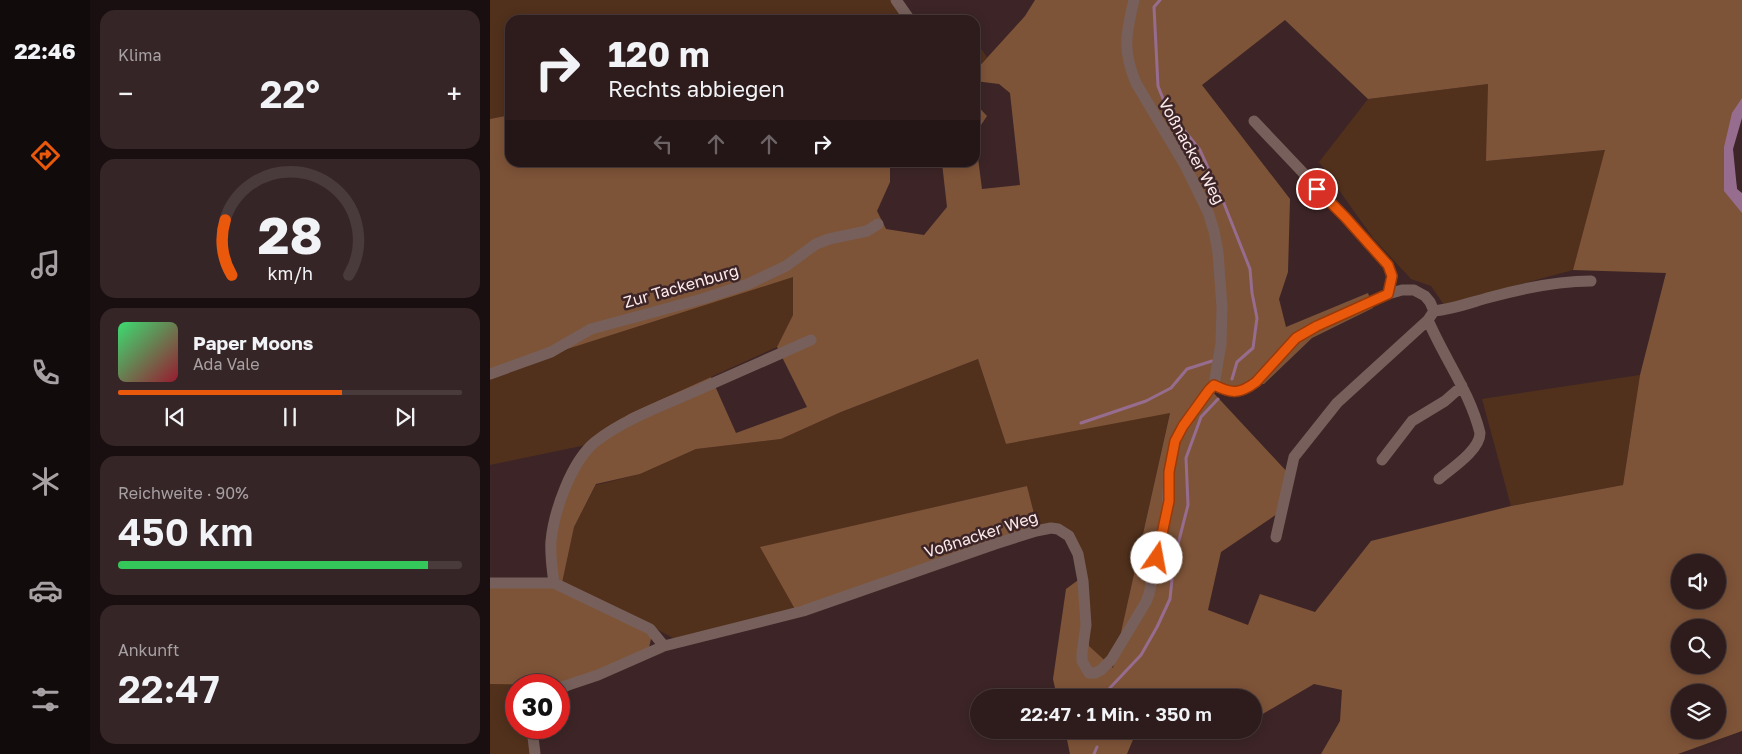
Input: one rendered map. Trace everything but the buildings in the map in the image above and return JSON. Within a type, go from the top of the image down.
[{"type":"street","points":[[896,0],[906,15]]},
{"type":"street","name":"Voßnacker Weg","points":[[664,646],[803,611],[995,544],[1051,528],[1058,529],[1069,536],[1078,554],[1083,581],[1086,625],[1082,661],[1089,673],[1095,674],[1111,660],[1149,594],[1168,506],[1169,472],[1175,441],[1193,411],[1214,385],[1221,344],[1222,325],[1218,252],[1208,212],[1194,181],[1136,83],[1130,69],[1126,45],[1128,25],[1134,0]]},
{"type":"street","points":[[1254,121],[1388,265],[1392,276],[1388,294]]},
{"type":"street","name":"Zur Tackenburg","points":[[490,374],[551,352],[591,329],[702,299],[748,284],[786,266],[816,244],[829,239],[860,233],[878,224]]},
{"type":"street","points":[[1276,537],[1294,457],[1337,404],[1431,315],[1493,296],[1563,281],[1591,281]]},
{"type":"street","points":[[1214,385],[1225,391],[1233,392],[1250,387],[1296,338],[1317,326],[1388,294],[1402,290],[1414,290],[1425,296],[1430,302],[1431,315],[1439,344],[1462,386],[1478,427],[1480,440],[1474,450],[1439,479]]},
{"type":"street","points":[[554,583],[551,543],[560,502],[577,467],[594,444],[620,426],[811,340]]},
{"type":"street","points":[[1382,460],[1412,421],[1445,401],[1462,386]]},
{"type":"street","points":[[490,583],[554,583],[650,629],[664,646],[622,665],[570,684]]},
{"type":"street","points":[[533,739],[535,754]]},
{"type":"shaded area","points":[[490,0],[899,0],[910,15],[505,15],[505,116],[490,119]]},
{"type":"shaded area","points":[[1035,0],[1742,0],[1742,114],[1728,147],[1742,211],[1742,731],[1726,737],[1726,684],[1671,684],[1671,739],[1720,739],[1678,754],[1321,754],[1340,721],[1342,690],[1314,684],[1262,714],[1262,689],[1055,689],[1053,679],[1066,589],[1085,575],[1089,646],[1113,668],[1170,413],[1006,444],[978,359],[841,412],[781,439],[696,449],[640,474],[596,484],[574,527],[562,583],[549,577],[549,545],[586,445],[629,414],[711,377],[736,433],[807,407],[777,347],[793,315],[793,277],[558,352],[490,376],[490,119],[505,116],[505,167],[890,167],[890,182],[877,211],[886,229],[924,235],[947,207],[942,167],[979,167],[982,189],[1020,185],[1010,93],[999,84],[980,82],[980,66],[1025,16]],"holes":[[[1285,20],[1368,99],[1488,84],[1486,161],[1605,150],[1573,270],[1666,273],[1640,375],[1623,485],[1511,506],[1371,541],[1315,612],[1260,594],[1248,625],[1208,610],[1221,552],[1280,512],[1289,474],[1209,388],[1264,384],[1312,338],[1373,308],[1368,293],[1286,327],[1279,299],[1288,272],[1290,199],[1202,85]]]},
{"type":"shaded area","points":[[980,47],[987,57],[980,65]]},
{"type":"shaded area","points":[[1488,84],[1487,161],[1606,150],[1573,270],[1444,305],[1431,286],[1411,279],[1373,238],[1319,162],[1368,99]]},
{"type":"shaded area","points":[[1742,98],[1742,118],[1733,149],[1737,189],[1742,193],[1742,213],[1724,191],[1724,147],[1732,113]]},
{"type":"shaded area","points":[[980,108],[987,116],[980,126]]},
{"type":"shaded area","points":[[793,276],[793,315],[777,347],[629,414],[586,445],[490,465],[490,376]]},
{"type":"shaded area","points":[[978,359],[1006,444],[1170,412],[1113,668],[1088,646],[1075,538],[1038,529],[1027,486],[761,547],[796,611],[675,639],[619,609],[562,583],[574,527],[596,485],[640,474],[696,449],[781,439],[841,412]]},
{"type":"shaded area","points":[[1640,375],[1623,485],[1511,506],[1482,399]]},
{"type":"shaded area","points":[[1027,486],[1038,529],[796,611],[760,547]]},
{"type":"shaded area","points":[[490,584],[555,585],[652,634],[649,648],[570,690],[570,674],[505,674],[505,684],[490,684]]},
{"type":"shaded area","points":[[490,684],[505,684],[505,739],[532,739],[534,754],[490,754]]},
{"type":"shaded area","points":[[1067,739],[1133,739],[1127,754],[1070,754]]},
{"type":"waterway","points":[[1160,0],[1154,7],[1158,86],[1167,109],[1200,150],[1250,269],[1257,318],[1253,348],[1237,362],[1232,379]]},
{"type":"waterway","points":[[1081,423],[1146,401],[1171,388],[1187,369],[1212,361]]},
{"type":"waterway","points":[[1109,689],[1141,655],[1170,599],[1174,560],[1188,505],[1186,458],[1201,417],[1218,399]]},
{"type":"waterway","points":[[1094,754],[1097,747]]},
{"type":"route","points":[[1157,558],[1169,501],[1169,472],[1175,441],[1183,426],[1209,390],[1214,385],[1225,391],[1233,392],[1250,387],[1296,338],[1317,326],[1388,294],[1392,276],[1388,265],[1317,189]]}]
